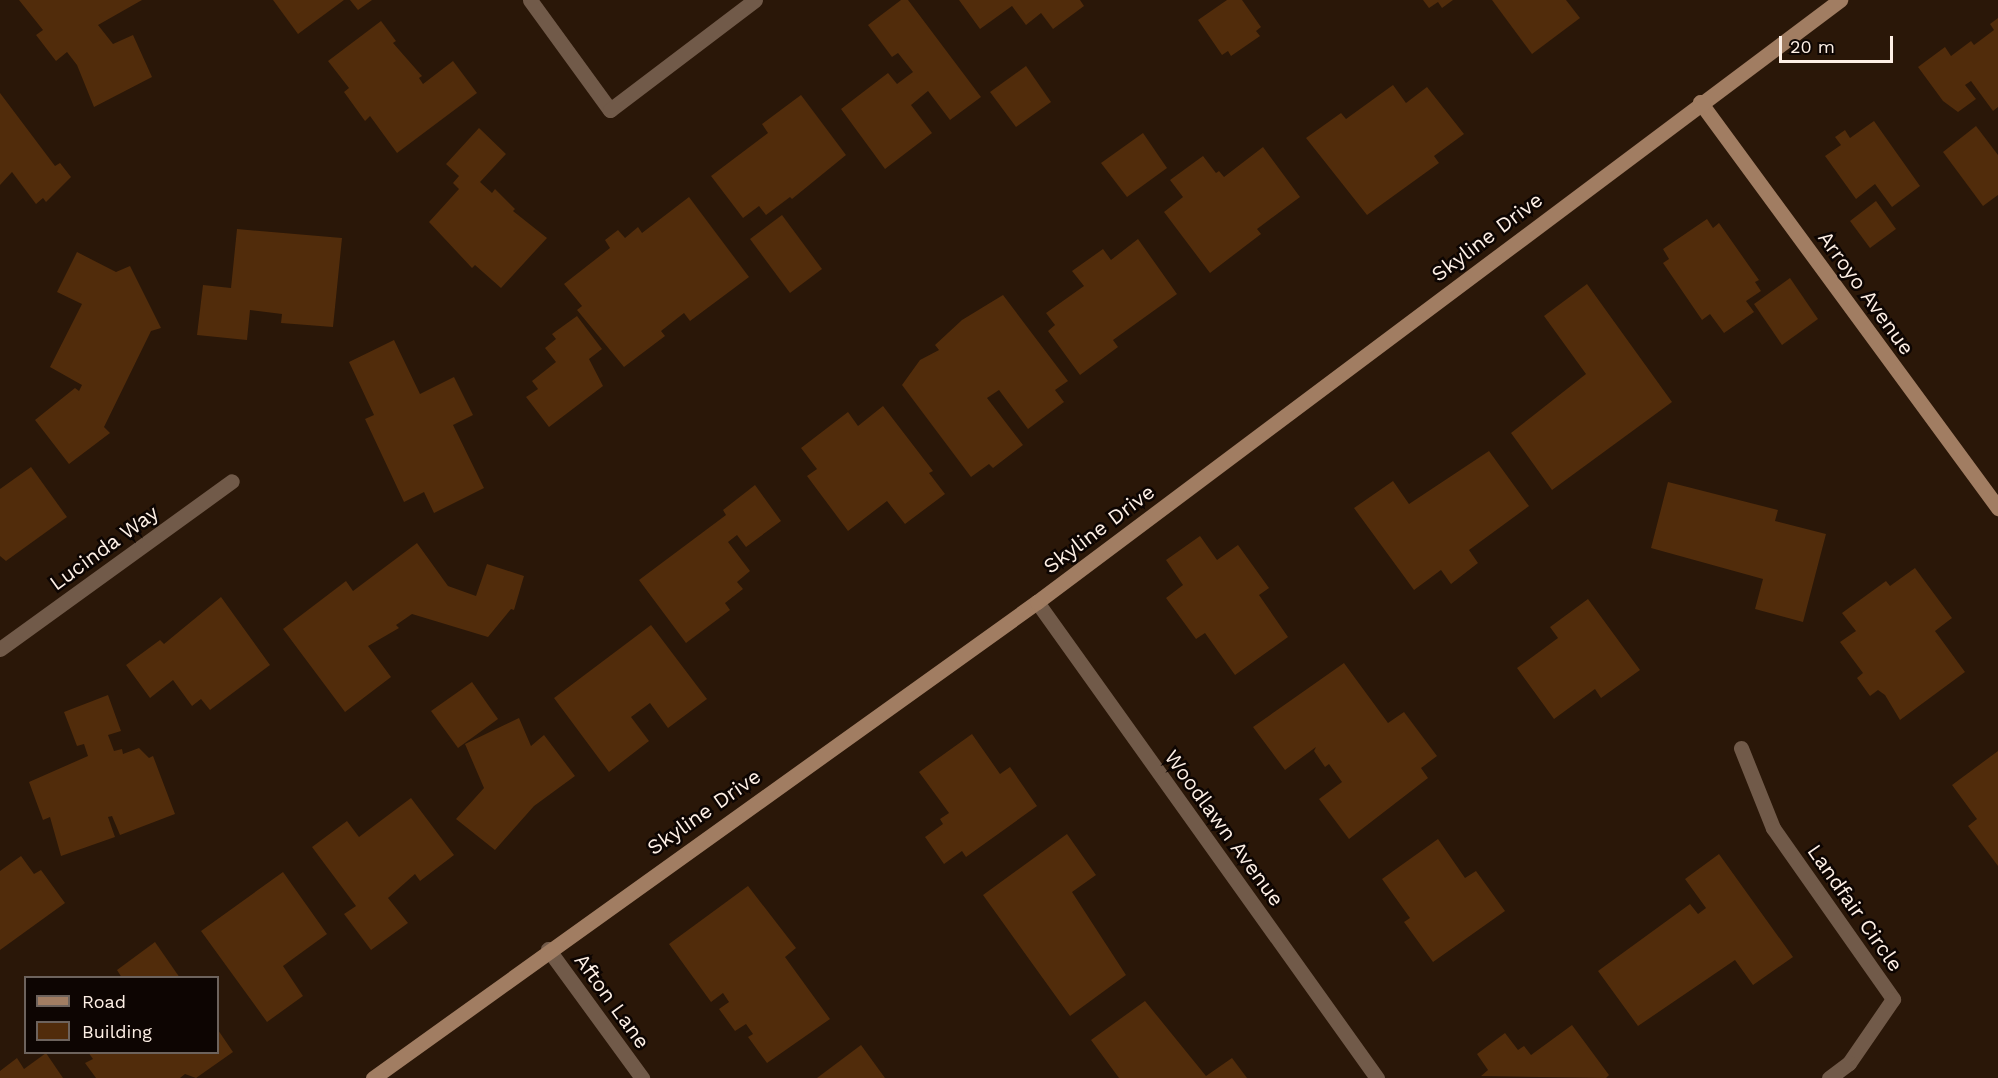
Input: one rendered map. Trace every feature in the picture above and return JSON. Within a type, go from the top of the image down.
[{"type":"street","points":[[530,0],[610,110],[755,0]]},
{"type":"street","name":"Skyline Drive","points":[[373,1078],[548,949],[1037,602],[1700,102],[1840,0]]},
{"type":"street","name":"Arroyo Avenue","points":[[1700,102],[1998,508]]},
{"type":"street","name":"Lucinda Way","points":[[0,649],[232,481]]},
{"type":"street","name":"Woodlawn Avenue","points":[[1037,602],[1377,1078]]},
{"type":"street","name":"Landfair Circle","points":[[1741,748],[1773,828],[1893,999],[1849,1063],[1829,1078]]},
{"type":"street","name":"Afton Lane","points":[[548,949],[642,1078]]},
{"type":"building","points":[[19,0],[142,0],[98,25],[113,44],[133,35],[152,77],[94,107],[77,65],[67,52],[56,61],[36,35],[43,30]]},
{"type":"building","points":[[273,0],[344,0],[298,34]]},
{"type":"building","points":[[350,0],[372,0],[358,10]]},
{"type":"building","points":[[901,0],[908,0],[981,97],[950,120],[928,91],[911,105],[932,133],[885,169],[841,109],[888,73],[897,84],[913,72],[898,53],[892,57],[868,25]]},
{"type":"building","points":[[959,0],[1080,0],[1084,6],[1053,29],[1041,13],[1026,25],[1012,6],[980,29]]},
{"type":"building","points":[[1227,0],[1242,0],[1261,27],[1256,31],[1260,36],[1231,56],[1228,51],[1222,55],[1198,20]]},
{"type":"building","points":[[1423,0],[1453,0],[1442,8],[1438,2],[1429,8]]},
{"type":"building","points":[[1492,0],[1566,0],[1580,18],[1532,54]]},
{"type":"building","points":[[1998,18],[1998,107],[1993,111],[1971,81],[1965,85],[1976,99],[1958,112],[1943,101],[1918,67],[1945,47],[1951,56],[1971,41],[1974,45],[1994,30],[1990,24]]},
{"type":"building","points":[[381,21],[396,41],[393,43],[422,76],[419,78],[423,84],[453,61],[477,93],[397,153],[370,116],[365,121],[344,92],[349,88],[328,61]]},
{"type":"building","points":[[1026,66],[1051,102],[1016,127],[990,92]]},
{"type":"building","points":[[1393,85],[1406,103],[1427,87],[1464,134],[1434,156],[1439,163],[1367,215],[1306,138],[1341,113],[1346,119]]},
{"type":"building","points":[[0,93],[55,166],[60,163],[71,177],[46,202],[43,198],[36,204],[12,172],[0,185]]},
{"type":"building","points":[[801,95],[846,155],[792,199],[790,197],[766,215],[759,206],[743,218],[711,176],[768,133],[762,124]]},
{"type":"building","points":[[1874,121],[1920,186],[1892,207],[1875,184],[1856,199],[1825,156],[1841,145],[1835,137],[1845,130],[1850,138]]},
{"type":"building","points":[[1976,126],[1998,155],[1998,195],[1983,206],[1943,152]]},
{"type":"building","points":[[479,128],[506,154],[480,182],[492,193],[495,189],[515,209],[513,211],[547,238],[501,288],[475,265],[472,268],[429,222],[459,189],[453,183],[459,176],[446,164]]},
{"type":"building","points":[[1143,133],[1167,168],[1127,197],[1101,163]]},
{"type":"building","points":[[1263,147],[1300,197],[1257,229],[1261,234],[1210,273],[1164,212],[1183,197],[1170,180],[1203,156],[1216,173],[1219,171],[1224,177]]},
{"type":"building","points":[[689,197],[749,277],[690,321],[684,313],[661,331],[665,336],[624,367],[577,310],[582,306],[564,284],[610,248],[605,240],[618,230],[625,238],[638,227],[642,233]]},
{"type":"building","points":[[1876,201],[1896,229],[1870,248],[1850,221]]},
{"type":"building","points":[[782,215],[822,269],[790,293],[750,239]]},
{"type":"building","points":[[1707,219],[1713,228],[1719,223],[1759,280],[1755,282],[1761,291],[1746,301],[1754,312],[1724,333],[1710,314],[1702,320],[1663,263],[1669,259],[1663,249]]},
{"type":"building","points":[[237,229],[342,238],[333,327],[281,323],[282,314],[250,310],[247,340],[197,335],[203,285],[231,288]]},
{"type":"building","points":[[1138,239],[1177,294],[1113,340],[1118,347],[1080,375],[1048,331],[1055,325],[1046,313],[1084,286],[1072,271],[1103,249],[1111,260]]},
{"type":"building","points":[[77,252],[116,272],[130,266],[161,328],[151,331],[104,427],[110,433],[69,464],[35,420],[75,388],[79,391],[82,385],[50,367],[82,304],[57,292]]},
{"type":"building","points":[[1790,278],[1818,319],[1782,345],[1754,304]]},
{"type":"building","points":[[1587,284],[1672,402],[1552,490],[1511,433],[1586,374],[1544,316]]},
{"type":"building","points":[[1003,295],[1068,381],[1055,390],[1064,402],[1028,429],[999,390],[987,398],[1023,445],[993,468],[989,464],[971,477],[902,385],[920,360],[939,350],[935,345],[962,320]]},
{"type":"building","points":[[577,316],[602,349],[589,359],[603,386],[549,427],[526,397],[538,389],[532,381],[556,362],[545,348],[556,339],[552,334]]},
{"type":"building","points":[[394,340],[420,394],[454,377],[473,415],[453,425],[484,488],[434,513],[424,492],[404,502],[365,419],[374,415],[349,362]]},
{"type":"building","points":[[883,406],[933,471],[929,473],[945,494],[905,524],[887,501],[848,531],[807,476],[817,469],[801,448],[848,412],[858,426]]},
{"type":"building","points":[[1489,451],[1529,506],[1469,550],[1478,563],[1451,584],[1441,570],[1414,590],[1354,508],[1393,481],[1409,504]]},
{"type":"building","points":[[31,467],[67,517],[6,561],[0,556],[0,489]]},
{"type":"building","points":[[1668,482],[1778,510],[1775,521],[1826,534],[1803,622],[1755,609],[1763,579],[1651,548]]},
{"type":"building","points":[[755,485],[781,521],[746,547],[737,535],[728,542],[750,571],[737,582],[743,589],[725,603],[730,610],[686,643],[639,580],[726,515],[723,510]]},
{"type":"building","points":[[1200,536],[1217,560],[1238,545],[1269,588],[1259,595],[1288,637],[1235,675],[1205,633],[1196,639],[1166,598],[1183,585],[1166,560]]},
{"type":"building","points":[[417,543],[448,586],[476,596],[487,564],[524,576],[514,610],[511,609],[488,637],[412,614],[396,625],[399,628],[368,646],[391,677],[345,712],[283,629],[346,581],[353,591]]},
{"type":"building","points":[[1915,568],[1952,618],[1935,631],[1965,672],[1900,720],[1885,695],[1878,690],[1870,696],[1857,678],[1863,673],[1840,642],[1856,631],[1842,613],[1886,581],[1890,586]]},
{"type":"building","points":[[221,597],[270,665],[210,710],[201,699],[192,706],[173,680],[150,698],[126,665],[160,640],[164,644]]},
{"type":"building","points":[[1588,599],[1640,670],[1601,698],[1595,689],[1554,719],[1517,668],[1558,638],[1550,627]]},
{"type":"building","points":[[651,625],[707,699],[668,728],[650,703],[631,717],[649,741],[609,772],[554,698]]},
{"type":"building","points":[[1344,663],[1388,723],[1404,712],[1437,756],[1421,768],[1428,778],[1349,839],[1319,799],[1342,782],[1329,764],[1325,767],[1314,751],[1316,747],[1285,770],[1253,727]]},
{"type":"building","points":[[472,682],[498,719],[458,748],[431,711]]},
{"type":"building","points":[[108,695],[121,731],[108,735],[114,751],[122,749],[123,754],[139,748],[149,758],[153,756],[175,814],[120,835],[112,816],[108,817],[115,837],[61,856],[50,817],[43,820],[29,782],[88,756],[84,744],[77,746],[64,712]]},
{"type":"building","points":[[519,718],[531,746],[544,735],[575,776],[534,806],[495,850],[456,819],[484,788],[465,744]]},
{"type":"building","points":[[972,734],[1000,774],[1010,767],[1037,806],[966,857],[962,851],[944,864],[925,837],[943,824],[940,819],[949,813],[919,772]]},
{"type":"building","points":[[1998,751],[1998,866],[1968,826],[1977,819],[1952,785]]},
{"type":"building","points":[[411,798],[454,855],[420,881],[415,874],[388,898],[408,923],[371,950],[344,914],[356,906],[312,847],[347,821],[359,837]]},
{"type":"building","points":[[1067,834],[1096,875],[1072,892],[1126,975],[1070,1016],[983,895]]},
{"type":"building","points":[[1438,839],[1465,878],[1476,871],[1505,911],[1433,962],[1404,922],[1410,918],[1382,879]]},
{"type":"building","points":[[1719,854],[1793,957],[1753,985],[1735,960],[1638,1026],[1598,971],[1690,904],[1698,914],[1706,908],[1685,879]]},
{"type":"building","points":[[21,856],[34,874],[41,870],[65,903],[0,950],[0,871]]},
{"type":"building","points":[[283,872],[327,934],[283,966],[303,996],[267,1022],[201,931]]},
{"type":"building","points":[[748,886],[796,948],[785,957],[830,1019],[767,1063],[748,1037],[753,1034],[746,1024],[735,1031],[719,1009],[729,1002],[723,993],[711,1002],[669,944]]},
{"type":"building","points":[[155,942],[179,976],[121,976],[117,970]]},
{"type":"building","points":[[1145,1001],[1206,1076],[1232,1058],[1247,1078],[1119,1078],[1091,1040]]},
{"type":"building","points":[[1572,1025],[1609,1075],[1606,1078],[1481,1076],[1488,1070],[1477,1054],[1505,1033],[1518,1050],[1524,1046],[1531,1055]]},
{"type":"building","points":[[219,1031],[233,1052],[196,1078],[185,1074],[180,1078],[96,1078],[85,1063],[93,1059],[89,1054],[219,1054]]},
{"type":"building","points":[[861,1045],[885,1078],[817,1078]]},
{"type":"building","points":[[47,1054],[63,1078],[0,1078],[0,1071],[17,1058],[24,1069]]}]
